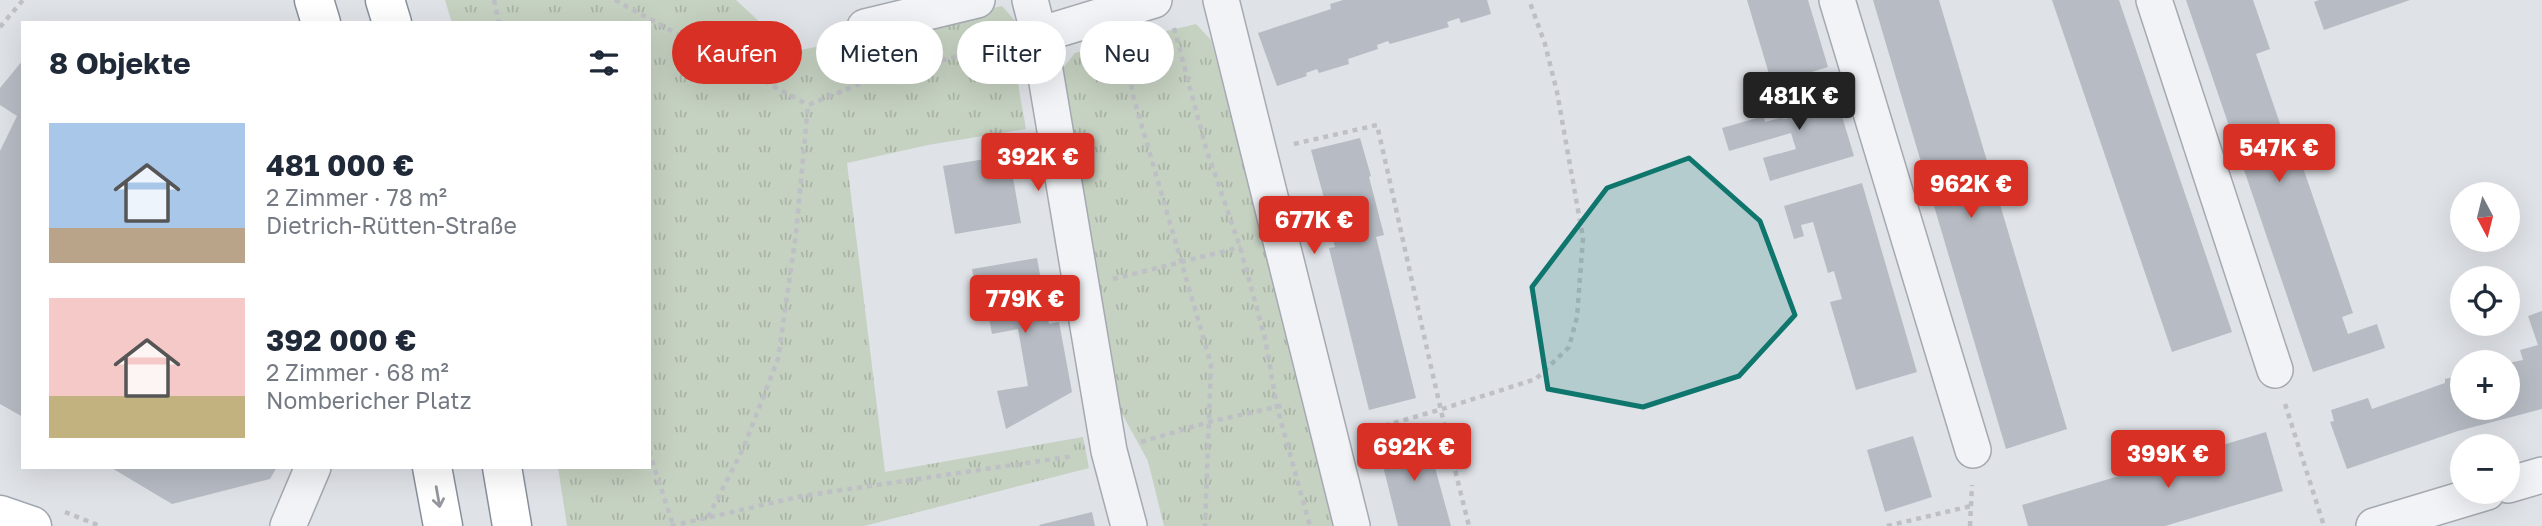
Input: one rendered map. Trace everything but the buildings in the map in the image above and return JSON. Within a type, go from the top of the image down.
[{"type":"main road","points":[[314,0],[320,21]]},
{"type":"main road","points":[[385,0],[391,21]]},
{"type":"main road","points":[[432,469],[443,526]]},
{"type":"main road","points":[[502,469],[512,526]]},
{"type":"main road","points":[[0,515],[33,526]]},
{"type":"street","points":[[890,21],[977,0]]},
{"type":"street","points":[[1030,0],[1035,21]]},
{"type":"street","points":[[1222,0],[1352,526]]},
{"type":"street","points":[[1837,0],[1973,450]]},
{"type":"street","points":[[2154,0],[2275,370]]},
{"type":"street","points":[[1066,29],[1150,11]]},
{"type":"street","points":[[1047,84],[1109,451],[1129,526]]},
{"type":"street","points":[[288,526],[312,469]]},
{"type":"street","points":[[2520,481],[2542,475]]},
{"type":"street","points":[[2374,526],[2450,503]]},
{"type":"path","points":[[0,27],[23,0]]},
{"type":"path","points":[[494,0],[499,21]]},
{"type":"path","points":[[615,0],[808,104]]},
{"type":"path","points":[[1331,440],[1536,379],[1569,347],[1577,317],[1583,238],[1557,92],[1545,44],[1529,0]]},
{"type":"path","points":[[1150,11],[1206,148],[1240,247],[1265,338],[1277,407],[1310,526]]},
{"type":"path","points":[[1150,11],[1132,92],[1212,364],[1205,526]]},
{"type":"path","points":[[808,104],[877,76],[957,56]]},
{"type":"path","points":[[708,517],[743,449],[778,359],[796,234],[808,104]]},
{"type":"path","points":[[1259,151],[1377,125],[1424,330],[1439,410],[1469,526]]},
{"type":"path","points":[[1082,286],[1280,237]]},
{"type":"path","points":[[2275,370],[2324,526]]},
{"type":"path","points":[[651,458],[672,526],[802,496],[1109,451],[1209,422],[1320,397]]},
{"type":"path","points":[[1887,526],[1971,506]]},
{"type":"highlighted area","points":[[1689,158],[1760,221],[1795,315],[1739,376],[1643,407],[1548,389],[1532,287],[1607,188]]},
{"type":"green space","points":[[445,0],[736,0],[759,21],[672,21],[672,84],[802,84],[802,50],[816,47],[816,84],[943,84],[943,21],[934,21],[1002,6],[1015,21],[957,21],[957,84],[1018,84],[1026,129],[928,145],[847,163],[885,472],[1083,437],[1089,468],[864,526],[567,526],[558,469],[651,469],[651,21],[451,21]]},
{"type":"green space","points":[[1196,24],[1211,40],[1333,526],[1164,526],[1148,461],[1121,412],[1093,279],[1062,103],[1063,84],[1066,84],[1066,64],[1075,53],[1080,52],[1080,84],[1174,84],[1174,29]]}]
